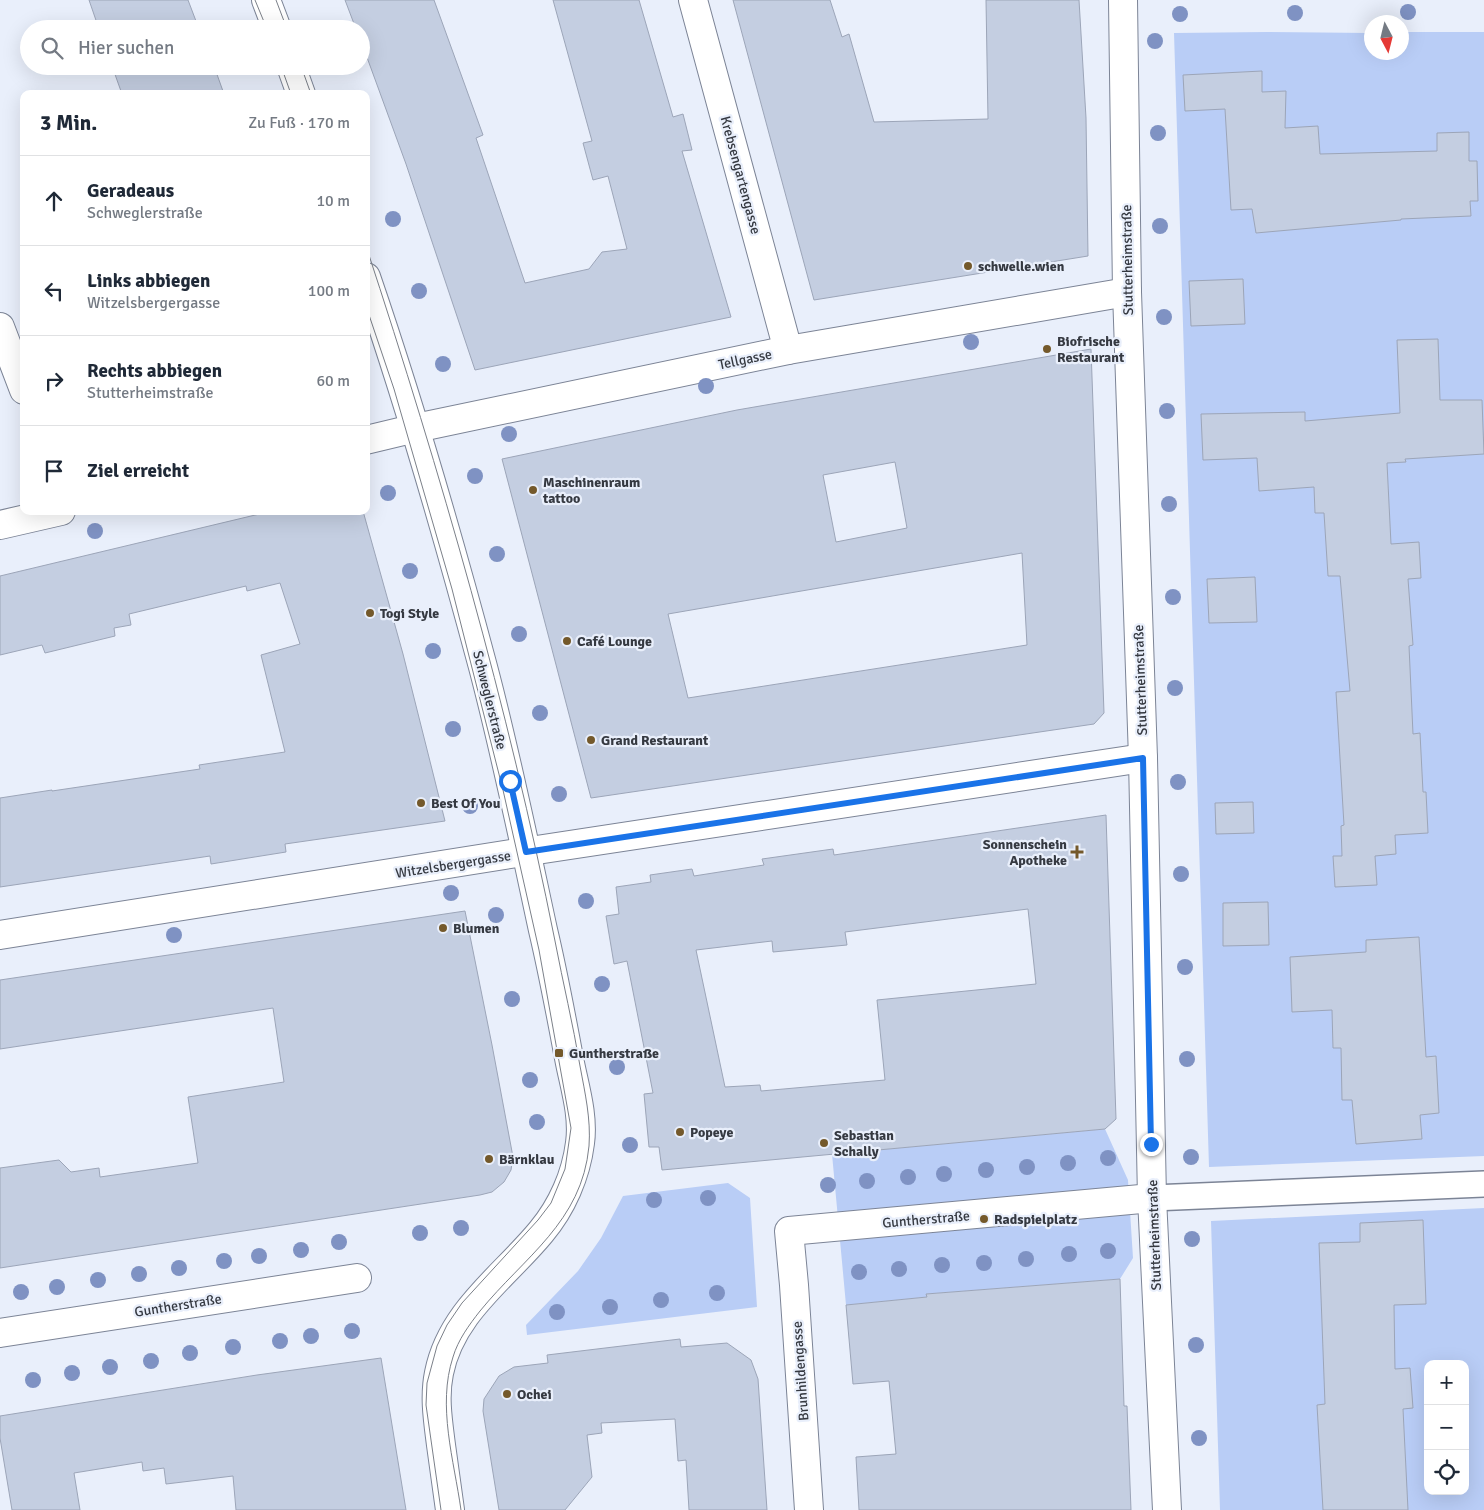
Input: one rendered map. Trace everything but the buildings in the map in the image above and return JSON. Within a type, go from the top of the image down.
[{"type":"street","points":[[266,0],[274,20]]},
{"type":"street","name":"Krebsengartengasse","points":[[693,0],[788,350]]},
{"type":"street","name":"Stutterheimstraße","points":[[1123,0],[1127,292],[1143,758],[1152,1198],[1167,1510]]},
{"type":"street","points":[[294,75],[300,90]]},
{"type":"street","name":"Schweglerstraße","points":[[370,289],[416,428],[483,668],[552,968],[577,1100],[581,1138],[577,1159],[559,1207],[542,1231],[483,1293],[456,1326],[445,1350],[438,1374],[436,1402],[450,1510]]},
{"type":"street","name":"Tellgasse","points":[[370,439],[788,350],[1127,292]]},
{"type":"street","points":[[0,327],[20,380]]},
{"type":"street","points":[[0,525],[44,515]]},
{"type":"street","name":"Witzelsbergergasse","points":[[0,935],[526,852],[1143,758]]},
{"type":"street","name":"Guntherstraße","points":[[789,1232],[1152,1198]]},
{"type":"street","name":"Brunhildengasse","points":[[789,1232],[809,1510]]},
{"type":"street","name":"Guntherstraße","points":[[0,1333],[356,1278]]},
{"type":"lane","points":[[1152,1198],[1484,1184]]},
{"type":"shaded area","points":[[1409,32],[1484,32],[1484,1156],[1209,1167],[1174,33],[1364,33],[1364,60],[1409,60]]},
{"type":"shaded area","name":"Radspielplatz","points":[[1105,1129],[1128,1180],[1133,1258],[1120,1279],[927,1294],[927,1297],[846,1305],[832,1154]]},
{"type":"shaded area","points":[[728,1183],[750,1198],[757,1307],[527,1335],[526,1325],[578,1271],[601,1238],[623,1196]]},
{"type":"shaded area","points":[[1484,1208],[1484,1510],[1220,1510],[1211,1221]]},
{"type":"tram line","points":[[255,0],[263,20]]},
{"type":"tram line","points":[[276,0],[284,20]]},
{"type":"tram line","points":[[284,75],[290,90]]},
{"type":"tram line","points":[[304,75],[310,90]]},
{"type":"tram line","points":[[370,258],[421,418],[471,590],[516,765],[574,1035],[586,1096],[589,1126],[589,1146],[584,1173],[575,1196],[563,1217],[548,1237],[480,1311],[468,1327],[455,1351],[448,1376],[447,1414],[448,1433],[461,1510]]},
{"type":"tram line","points":[[370,318],[394,389],[452,589],[503,790],[539,950],[571,1128],[565,1169],[551,1203],[538,1220],[462,1303],[447,1325],[437,1346],[427,1383],[426,1405],[441,1510]]},
{"type":"place","name":"schwelle.wien","points":[[968,266]]},
{"type":"place","name":"Biofrische Restaurant","points":[[1047,349]]},
{"type":"place","name":"Maschinenraum tattoo","points":[[533,490]]},
{"type":"place","name":"Togi Style","points":[[370,613]]},
{"type":"place","name":"Café Lounge","points":[[567,641]]},
{"type":"place","name":"Grand Restaurant","points":[[591,740]]},
{"type":"place","name":"Best Of You","points":[[421,803]]},
{"type":"place","name":"Sonnenschein Apotheke","points":[[1077,852]]},
{"type":"place","name":"Blumen","points":[[443,928]]},
{"type":"place","name":"Guntherstraße","points":[[559,1053]]},
{"type":"place","name":"Popeye","points":[[680,1132]]},
{"type":"place","name":"Sebastian Schally","points":[[824,1143]]},
{"type":"place","name":"Bärnklau","points":[[489,1159]]},
{"type":"place","name":"Radspielplatz","points":[[984,1219]]},
{"type":"place","name":"Ochei","points":[[507,1394]]},
{"type":"route","points":[[510,781],[526,852],[1143,758],[1151,1144]]}]
